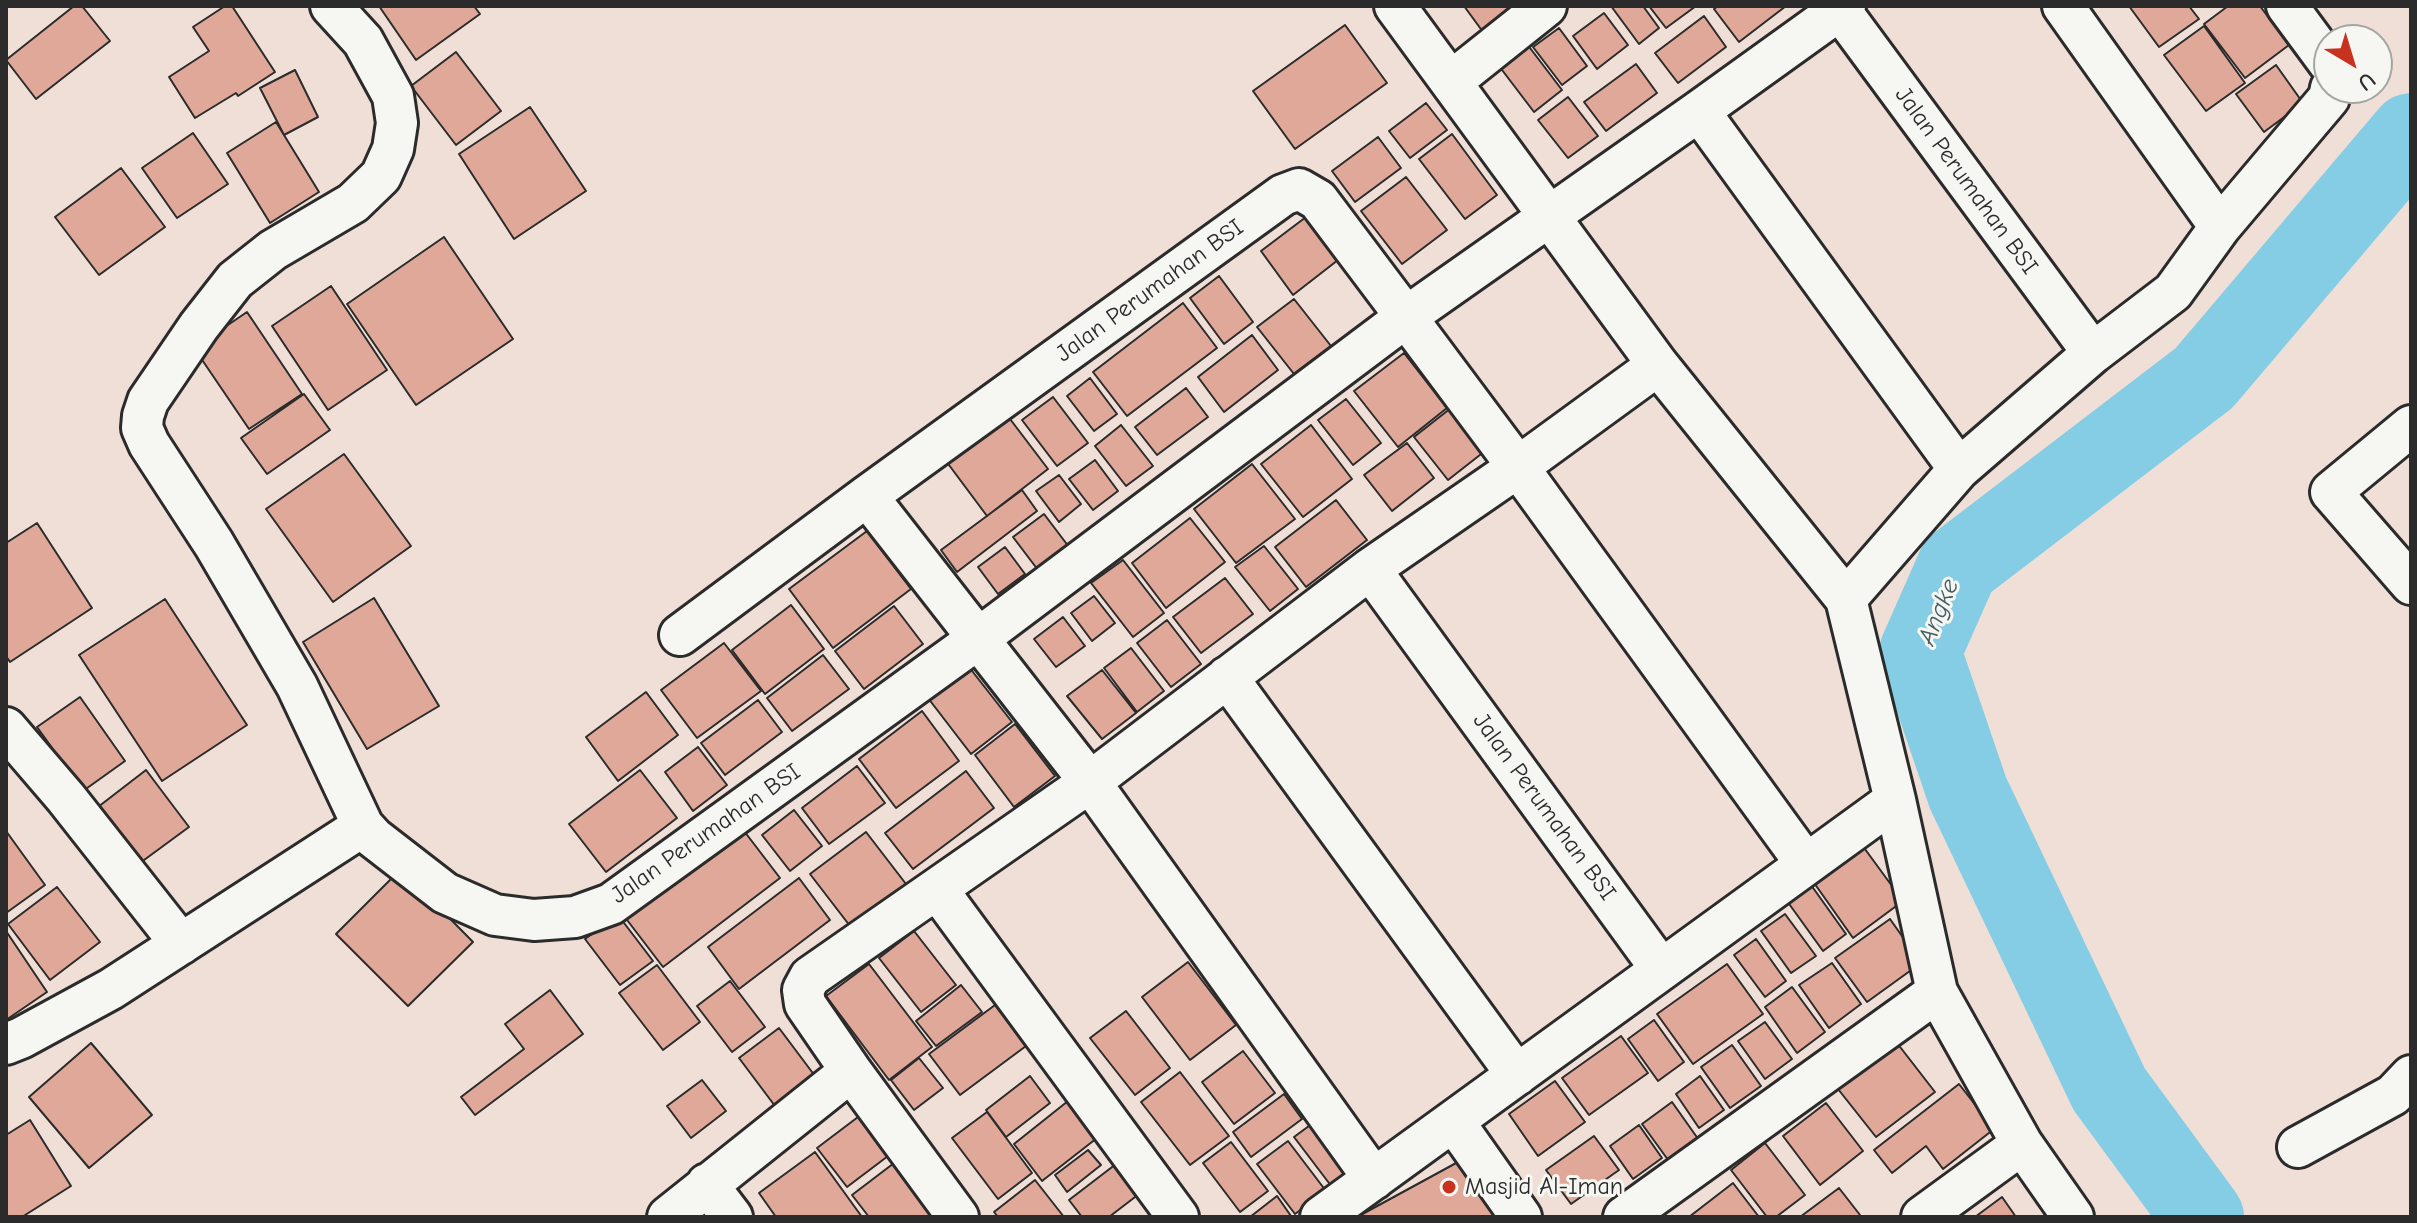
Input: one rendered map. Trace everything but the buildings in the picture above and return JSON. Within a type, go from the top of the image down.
[{"type":"street","points":[[6,1044],[111,989],[363,826],[297,686],[142,428],[148,401],[235,280],[273,250],[353,203],[381,176],[393,149],[397,123],[393,96],[363,41],[331,6]]},
{"type":"street","points":[[1395,6],[1658,365],[1846,599],[1937,992],[2022,1144],[2073,1217]]},
{"type":"street","points":[[1452,81],[1546,6]]},
{"type":"street","points":[[2063,6],[2220,227]]},
{"type":"street","points":[[2287,6],[2313,41]]},
{"type":"street","name":"Jalan Perumahan BSI","points":[[363,826],[445,893],[495,915],[534,920],[575,917],[611,904],[979,638],[1406,317],[1842,8],[2093,353]]},
{"type":"street","points":[[1846,599],[1959,469],[2093,353],[2173,292],[2220,227],[2324,104]]},
{"type":"street","points":[[1699,111],[1959,469]]},
{"type":"street","name":"Jalan Perumahan BSI","points":[[680,635],[1283,195],[1299,189],[1318,200],[1406,317],[1806,864]]},
{"type":"street","points":[[958,1217],[805,1004],[803,990],[810,977],[1090,782],[1370,569],[1658,365]]},
{"type":"street","points":[[2411,426],[2331,492],[2411,584]]},
{"type":"street","points":[[867,496],[1090,782],[1374,1179]]},
{"type":"street","name":"Jalan Perumahan BSI","points":[[1370,569],[1661,969]]},
{"type":"street","points":[[1227,677],[1517,1075]]},
{"type":"street","points":[[6,728],[66,798],[181,944]]},
{"type":"street","points":[[1321,1217],[1895,800]]},
{"type":"street","points":[[937,889],[1178,1217]]},
{"type":"street","points":[[1624,1217],[1937,992]]},
{"type":"street","points":[[668,1217],[851,1071]]},
{"type":"street","points":[[2298,1147],[2405,1094]]},
{"type":"street","points":[[1454,1122],[1521,1217]]},
{"type":"street","points":[[1922,1217],[2022,1144]]},
{"type":"street","points":[[707,1184],[732,1217]]},
{"type":"waterway","name":"Angke","points":[[2203,1217],[2109,1089],[1968,793],[1920,652],[1958,566],[2204,378],[2411,134]]},
{"type":"place","name":"Masjid Al-Iman","points":[[1449,1187]]}]
